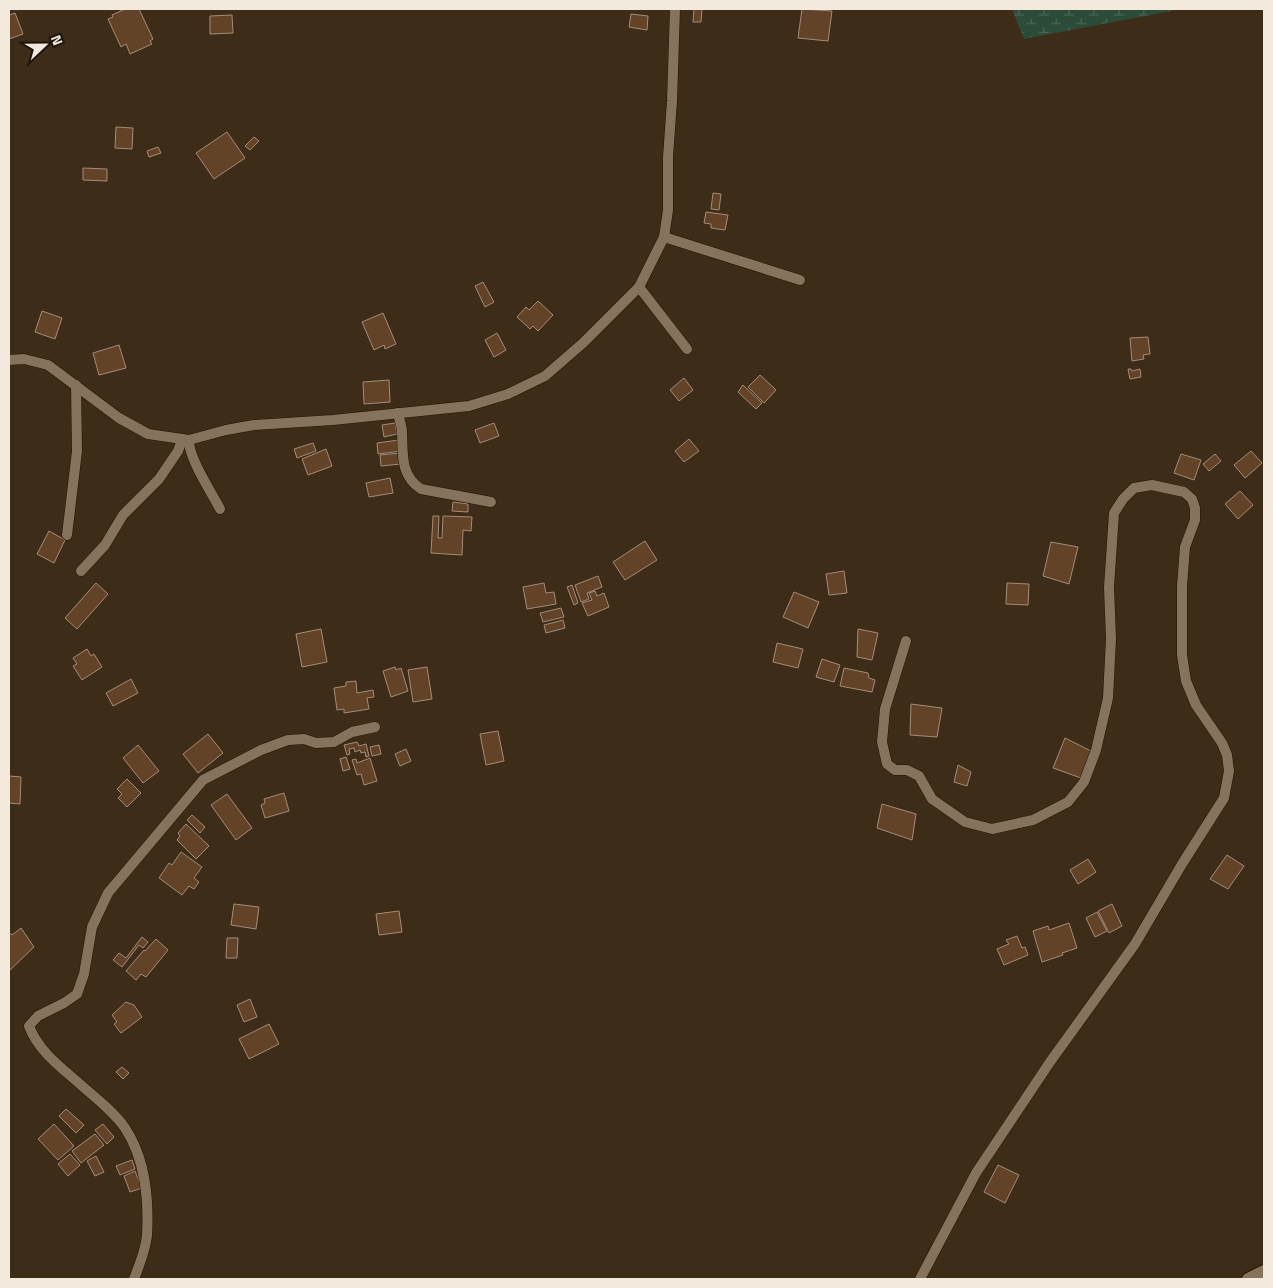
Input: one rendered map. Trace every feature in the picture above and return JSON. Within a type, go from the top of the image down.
[{"type":"street","points":[[9,360],[24,359],[48,365],[119,418],[148,434],[185,440],[254,425],[333,420],[469,406],[508,394],[545,376],[583,343],[639,287],[664,238],[668,210],[668,157],[675,9]]},
{"type":"street","points":[[664,238],[800,280]]},
{"type":"street","points":[[639,287],[687,349]]},
{"type":"street","points":[[66,535],[77,451],[76,385]]},
{"type":"street","points":[[398,413],[402,430],[403,464],[414,485],[420,489],[491,502]]},
{"type":"street","points":[[185,440],[220,509]]},
{"type":"street","points":[[81,572],[105,545],[123,515],[159,478],[185,440]]},
{"type":"street","points":[[906,641],[885,709],[882,742],[887,764],[895,770],[908,770],[919,776],[932,798],[966,822],[992,829],[1033,820],[1068,802],[1084,782],[1094,758],[1108,698],[1112,639],[1109,587],[1114,513],[1123,499],[1134,488],[1152,485],[1184,492],[1192,499],[1195,508],[1195,520],[1185,548],[1182,586],[1182,655],[1186,681],[1196,705],[1222,743],[1227,755],[1229,770],[1224,798],[1182,864],[1135,944],[1050,1062],[976,1173],[920,1279]]},
{"type":"street","points":[[134,1279],[147,1237],[146,1200],[141,1163],[136,1148],[124,1128],[56,1063],[33,1036],[29,1026],[38,1016],[77,994],[84,974],[92,927],[108,893],[203,780],[262,750],[288,740],[304,739],[316,743],[334,742],[352,732],[375,727]]},
{"type":"street","points":[[1248,1279],[1264,1270]]},
{"type":"green space","points":[[1012,9],[1182,9],[1024,39]]},
{"type":"building","points":[[125,9],[139,9],[153,39],[150,41],[152,44],[130,54],[126,44],[121,47],[108,19]]},
{"type":"building","points":[[694,9],[702,9],[701,22],[693,22]]},
{"type":"building","points":[[802,9],[832,11],[828,41],[798,38]]},
{"type":"building","points":[[15,13],[23,34],[9,39],[9,15]]},
{"type":"building","points":[[631,14],[648,16],[647,30],[629,27]]},
{"type":"building","points":[[232,15],[233,33],[210,34],[210,16]]},
{"type":"building","points":[[116,127],[133,128],[132,149],[115,148]]},
{"type":"building","points":[[227,132],[245,158],[214,179],[196,153]]},
{"type":"building","points":[[254,137],[259,141],[250,150],[245,146]]},
{"type":"building","points":[[158,147],[161,153],[149,157],[147,151]]},
{"type":"building","points":[[83,168],[107,169],[107,181],[83,180]]},
{"type":"building","points":[[713,193],[721,194],[719,210],[711,209]]},
{"type":"building","points":[[706,212],[728,215],[725,230],[711,228],[711,224],[704,223]]},
{"type":"building","points":[[483,282],[494,302],[485,307],[475,286]]},
{"type":"building","points":[[538,301],[553,315],[538,331],[533,326],[530,329],[517,317],[526,307],[529,310]]},
{"type":"building","points":[[42,311],[62,318],[55,339],[35,332]]},
{"type":"building","points":[[383,313],[396,344],[385,349],[384,345],[374,350],[362,322]]},
{"type":"building","points":[[497,333],[506,350],[494,357],[485,340]]},
{"type":"building","points":[[1148,337],[1150,354],[1143,355],[1144,359],[1132,361],[1130,338]]},
{"type":"building","points":[[119,345],[126,368],[99,375],[93,353]]},
{"type":"building","points":[[1128,369],[1132,371],[1140,369],[1141,377],[1130,379]]},
{"type":"building","points":[[760,375],[776,390],[764,403],[748,387]]},
{"type":"building","points":[[684,378],[693,390],[679,401],[670,390]]},
{"type":"building","points":[[389,380],[390,402],[364,404],[363,382]]},
{"type":"building","points":[[743,385],[762,403],[756,409],[738,392]]},
{"type":"building","points":[[395,423],[397,434],[384,437],[382,425]]},
{"type":"building","points":[[494,423],[499,436],[480,443],[475,430]]},
{"type":"building","points":[[689,439],[699,451],[684,462],[675,451]]},
{"type":"building","points":[[399,440],[401,451],[378,454],[377,443]]},
{"type":"building","points":[[313,443],[316,451],[297,458],[294,449]]},
{"type":"building","points":[[326,449],[332,466],[308,475],[302,459]]},
{"type":"building","points":[[1251,451],[1262,463],[1245,478],[1234,465]]},
{"type":"building","points":[[400,453],[401,464],[381,466],[380,455]]},
{"type":"building","points":[[1181,454],[1201,460],[1194,480],[1174,473]]},
{"type":"building","points":[[1215,454],[1221,461],[1209,471],[1203,464]]},
{"type":"building","points":[[390,478],[393,493],[369,497],[366,483]]},
{"type":"building","points":[[1240,491],[1253,505],[1238,519],[1225,504]]},
{"type":"building","points":[[453,502],[468,504],[468,512],[452,511]]},
{"type":"building","points":[[433,516],[439,516],[438,538],[442,538],[443,516],[472,517],[471,531],[463,530],[462,555],[431,553]]},
{"type":"building","points":[[49,531],[65,540],[54,563],[37,554]]},
{"type":"building","points":[[645,541],[657,560],[625,580],[613,562]]},
{"type":"building","points":[[1051,542],[1078,547],[1069,584],[1043,576]]},
{"type":"building","points":[[844,571],[847,593],[829,595],[826,574]]},
{"type":"building","points":[[598,576],[602,587],[587,593],[589,599],[581,602],[575,585]]},
{"type":"building","points":[[96,583],[108,594],[77,629],[65,618]]},
{"type":"building","points":[[544,583],[546,593],[554,592],[556,604],[527,609],[523,587]]},
{"type":"building","points":[[1007,583],[1029,584],[1028,605],[1006,604]]},
{"type":"building","points":[[572,585],[578,603],[574,605],[567,587]]},
{"type":"building","points":[[595,591],[597,596],[604,593],[609,607],[588,616],[582,603],[592,600],[589,593]]},
{"type":"building","points":[[794,592],[819,602],[808,628],[783,617]]},
{"type":"building","points":[[561,608],[564,617],[543,622],[540,613]]},
{"type":"building","points":[[563,620],[565,628],[546,633],[544,625]]},
{"type":"building","points":[[321,629],[327,662],[302,667],[296,634]]},
{"type":"building","points":[[858,629],[878,633],[872,660],[857,657]]},
{"type":"building","points":[[777,643],[803,649],[798,668],[773,662]]},
{"type":"building","points":[[87,649],[91,656],[94,654],[102,667],[82,680],[73,666],[77,664],[73,658]]},
{"type":"building","points":[[822,659],[840,665],[834,682],[816,677]]},
{"type":"building","points":[[395,667],[396,670],[401,668],[408,691],[391,697],[383,671]]},
{"type":"building","points":[[427,667],[432,699],[413,702],[408,670]]},
{"type":"building","points":[[844,668],[868,673],[869,678],[875,680],[872,692],[840,686]]},
{"type":"building","points":[[131,679],[138,693],[113,706],[106,693]]},
{"type":"building","points":[[356,681],[357,693],[373,690],[374,697],[367,698],[369,709],[344,713],[344,709],[337,710],[334,688],[346,686],[346,682]]},
{"type":"building","points":[[911,704],[942,708],[937,737],[910,735]]},
{"type":"building","points":[[498,731],[504,761],[486,765],[480,734]]},
{"type":"building","points":[[208,734],[223,753],[198,773],[183,754]]},
{"type":"building","points":[[1065,738],[1091,751],[1081,778],[1053,768]]},
{"type":"building","points":[[357,742],[359,746],[366,744],[369,756],[366,757],[365,752],[361,753],[360,750],[355,752],[354,748],[349,749],[350,754],[347,755],[344,745]]},
{"type":"building","points":[[138,745],[159,771],[143,783],[123,758]]},
{"type":"building","points":[[379,745],[381,754],[372,756],[370,747]]},
{"type":"building","points":[[406,749],[411,761],[400,766],[395,754]]},
{"type":"building","points":[[346,757],[350,769],[343,771],[340,759]]},
{"type":"building","points":[[370,758],[377,781],[364,785],[361,774],[357,775],[352,760],[356,759],[357,763]]},
{"type":"building","points":[[958,765],[971,772],[967,786],[954,782]]},
{"type":"building","points":[[9,776],[21,777],[20,804],[9,803]]},
{"type":"building","points":[[127,779],[141,793],[127,807],[118,798],[122,794],[117,789]]},
{"type":"building","points":[[284,793],[289,811],[265,818],[261,805],[265,803],[264,799]]},
{"type":"building","points":[[227,794],[252,828],[236,840],[211,805]]},
{"type":"building","points":[[882,804],[916,814],[912,840],[877,828]]},
{"type":"building","points":[[192,815],[205,827],[200,833],[187,820]]},
{"type":"building","points":[[186,824],[209,846],[196,859],[177,840],[180,836],[178,833]]},
{"type":"building","points":[[181,852],[202,867],[194,878],[199,882],[194,889],[189,886],[182,895],[159,878],[169,863],[172,865]]},
{"type":"building","points":[[1227,855],[1244,866],[1228,889],[1210,879]]},
{"type":"building","points":[[1088,859],[1096,872],[1078,884],[1070,870]]},
{"type":"building","points":[[234,904],[259,907],[256,929],[231,925]]},
{"type":"building","points":[[1112,904],[1122,926],[1109,933],[1098,911]]},
{"type":"building","points":[[399,911],[402,932],[379,935],[376,914]]},
{"type":"building","points":[[1097,912],[1107,931],[1095,937],[1086,918]]},
{"type":"building","points":[[1069,923],[1077,948],[1042,962],[1033,931],[1048,926],[1049,930]]},
{"type":"building","points":[[21,928],[34,947],[9,971],[9,932],[12,935]]},
{"type":"building","points":[[1017,936],[1022,948],[1025,947],[1028,955],[1004,965],[997,949],[1009,944],[1006,940]]},
{"type":"building","points":[[142,937],[148,942],[143,948],[139,945],[122,967],[113,960],[119,953],[126,958]]},
{"type":"building","points":[[227,938],[238,938],[237,958],[226,958]]},
{"type":"building","points":[[156,939],[168,950],[146,977],[141,974],[136,980],[126,971]]},
{"type":"building","points":[[250,999],[257,1017],[244,1022],[237,1005]]},
{"type":"building","points":[[126,1002],[134,1005],[142,1017],[121,1033],[114,1024],[117,1022],[112,1015]]},
{"type":"building","points":[[269,1024],[279,1044],[249,1059],[239,1039]]},
{"type":"building","points":[[122,1067],[129,1073],[123,1079],[116,1072]]},
{"type":"building","points":[[66,1109],[84,1125],[76,1133],[59,1116]]},
{"type":"building","points":[[54,1124],[74,1146],[58,1160],[38,1139]]},
{"type":"building","points":[[103,1124],[114,1137],[107,1144],[95,1130]]},
{"type":"building","points":[[95,1134],[104,1145],[81,1163],[72,1151]]},
{"type":"building","points":[[70,1154],[80,1165],[68,1176],[58,1164]]},
{"type":"building","points":[[96,1156],[104,1172],[95,1176],[87,1161]]},
{"type":"building","points":[[132,1160],[135,1169],[120,1175],[116,1166]]},
{"type":"building","points":[[998,1165],[1019,1175],[1005,1203],[984,1192]]},
{"type":"building","points":[[135,1171],[142,1188],[130,1192],[124,1176]]}]
